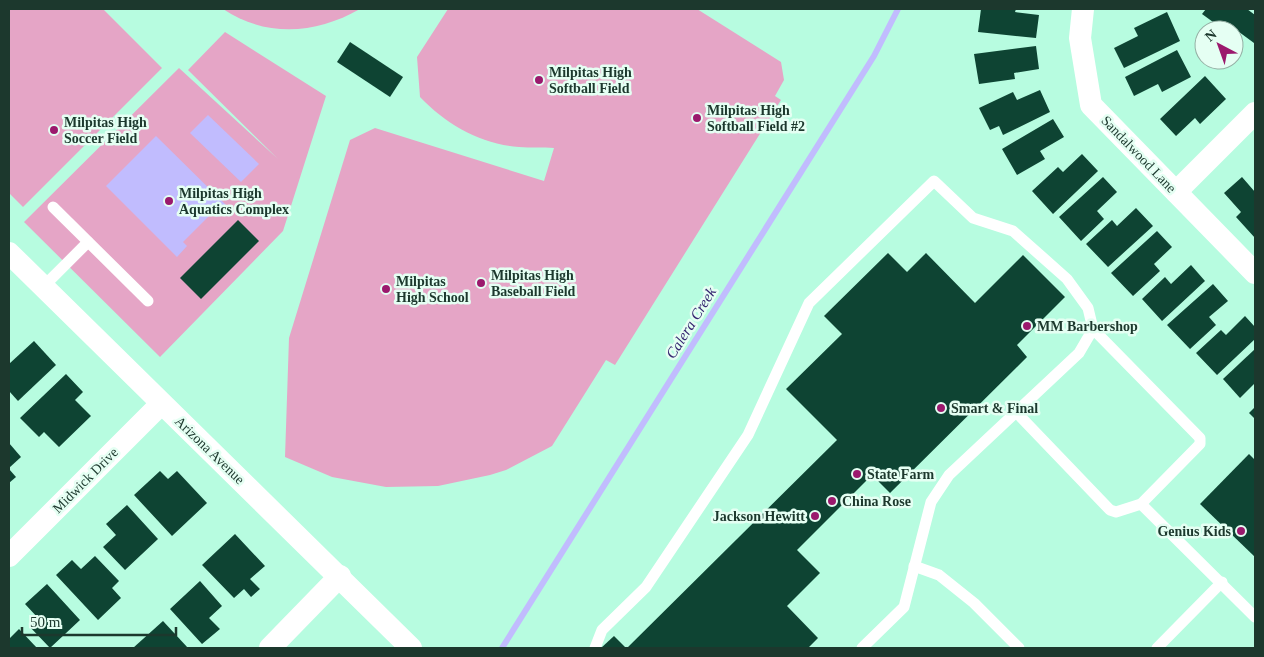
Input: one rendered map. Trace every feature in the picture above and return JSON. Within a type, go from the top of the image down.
[{"type":"street","name":"Sandalwood Lane","points":[[1083,9],[1080,38],[1091,105],[1255,273]]},
{"type":"street","points":[[1176,192],[1255,114]]},
{"type":"street","name":"Arizona Avenue","points":[[9,253],[161,404],[340,576],[411,648]]},
{"type":"street","name":"Midwick Drive","points":[[9,556],[161,404]]},
{"type":"street","points":[[270,648],[340,576]]},
{"type":"lane","points":[[595,648],[602,630],[646,587],[748,435],[809,302],[934,181],[973,218],[1012,231],[1067,279],[1088,308],[1093,329],[1200,438],[1200,444],[1198,449],[1141,504],[1122,512],[1110,510],[1016,412]]},
{"type":"lane","points":[[53,207],[148,301]]},
{"type":"lane","points":[[43,287],[88,242]]},
{"type":"lane","points":[[862,648],[904,607],[930,502],[949,475],[1079,353],[1093,329]]},
{"type":"lane","points":[[1141,504],[1222,582],[1255,617]]},
{"type":"lane","points":[[914,566],[939,575],[974,603],[1019,648]]},
{"type":"lane","points":[[1157,648],[1222,582]]},
{"type":"shaded area","name":"Milpitas High Soccer Field","points":[[9,9],[103,9],[162,68],[23,207],[9,193]]},
{"type":"shaded area","points":[[223,9],[360,9],[326,24],[292,29],[257,25]]},
{"type":"shaded area","name":"Milpitas High Baseball Field","points":[[448,9],[697,9],[781,62],[784,80],[775,96],[781,100],[615,365],[606,360],[552,446],[506,470],[438,486],[386,487],[332,477],[285,457],[289,338],[350,140],[375,128],[544,181],[554,148],[523,147],[491,142],[453,124],[420,97],[417,57]]},
{"type":"shaded area","name":"Milpitas High Aquatics Complex","points":[[225,32],[326,96],[283,231],[160,357],[24,222],[179,68],[278,159],[188,70]]},
{"type":"shaded area","points":[[208,115],[259,164],[241,182],[190,133]]},
{"type":"shaded area","points":[[156,136],[227,206],[217,217],[212,213],[183,242],[187,246],[177,257],[106,186]]},
{"type":"building","points":[[981,9],[1016,9],[1015,12],[1039,15],[1036,38],[978,32]]},
{"type":"building","points":[[1206,9],[1247,9],[1255,15],[1255,42],[1244,36],[1244,20],[1210,20],[1202,14]]},
{"type":"building","points":[[1167,12],[1180,41],[1124,68],[1114,48],[1138,36],[1134,28]]},
{"type":"building","points":[[350,42],[403,77],[390,97],[337,62]]},
{"type":"building","points":[[1036,46],[1039,69],[1014,73],[1015,79],[979,84],[974,54]]},
{"type":"building","points":[[1177,50],[1191,77],[1162,92],[1158,84],[1134,96],[1125,77]]},
{"type":"building","points":[[1205,76],[1226,99],[1200,124],[1195,118],[1176,136],[1160,119]]},
{"type":"building","points":[[1040,90],[1050,112],[1003,135],[999,126],[990,130],[979,108],[1013,92],[1017,100]]},
{"type":"building","points":[[1053,119],[1064,137],[1040,151],[1045,159],[1017,175],[1002,149]]},
{"type":"building","points":[[1082,154],[1098,171],[1053,214],[1032,191],[1058,167],[1063,172]]},
{"type":"building","points":[[1103,177],[1117,192],[1097,211],[1104,219],[1081,241],[1059,217]]},
{"type":"building","points":[[1242,177],[1255,192],[1255,238],[1236,217],[1241,212],[1224,193]]},
{"type":"building","points":[[1136,208],[1153,226],[1108,267],[1086,244],[1112,220],[1117,226]]},
{"type":"building","points":[[238,220],[259,241],[201,299],[180,278]]},
{"type":"building","points":[[1157,231],[1172,247],[1154,264],[1160,271],[1133,296],[1111,273]]},
{"type":"building","points":[[888,253],[907,272],[926,253],[975,303],[1023,255],[1065,297],[1017,345],[1027,357],[890,493],[872,475],[797,550],[820,573],[787,606],[818,638],[808,648],[627,648],[837,440],[786,389],[842,334],[824,316]]},
{"type":"building","points":[[1191,265],[1205,281],[1162,321],[1142,299],[1165,277],[1171,284]]},
{"type":"building","points":[[1213,284],[1228,301],[1209,317],[1216,325],[1190,349],[1167,325]]},
{"type":"building","points":[[1245,316],[1255,327],[1255,339],[1217,375],[1196,353],[1221,330],[1226,335]]},
{"type":"building","points":[[34,341],[56,365],[18,401],[9,391],[9,364]]},
{"type":"building","points":[[1255,349],[1255,383],[1240,398],[1223,379]]},
{"type":"building","points":[[66,374],[83,392],[75,400],[91,416],[59,447],[44,432],[39,437],[20,418]]},
{"type":"building","points":[[1255,407],[1255,419],[1249,413]]},
{"type":"building","points":[[9,443],[21,457],[9,468]]},
{"type":"building","name":"Genius Kids","points":[[1249,454],[1255,460],[1255,557],[1200,504]]},
{"type":"building","points":[[9,469],[16,477],[9,483]]},
{"type":"building","points":[[160,471],[168,479],[177,471],[207,503],[172,536],[134,495]]},
{"type":"building","points":[[127,505],[158,539],[125,570],[103,547],[116,535],[106,524]]},
{"type":"building","points":[[235,534],[265,566],[250,579],[260,589],[251,597],[244,589],[234,598],[202,565]]},
{"type":"building","points":[[95,556],[119,581],[112,588],[121,598],[98,620],[56,575],[72,560],[81,569]]},
{"type":"building","points":[[200,581],[222,606],[209,618],[220,629],[202,644],[170,609]]},
{"type":"building","points":[[47,584],[80,620],[50,648],[29,626],[38,618],[25,604]]},
{"type":"building","points":[[163,621],[188,648],[133,648]]},
{"type":"building","points":[[19,629],[37,648],[9,648],[9,639]]},
{"type":"building","points":[[614,636],[626,648],[601,648]]},
{"type":"waterway","name":"Calera Creek","points":[[502,648],[874,56],[898,9]]},
{"type":"place","name":"Milpitas High Softball Field","points":[[539,80]]},
{"type":"place","name":"Milpitas High Softball Field #2","points":[[697,118]]},
{"type":"place","name":"Milpitas High Soccer Field","points":[[54,130]]},
{"type":"place","name":"Milpitas High Aquatics Complex","points":[[169,201]]},
{"type":"place","name":"Milpitas High Baseball Field","points":[[481,283]]},
{"type":"place","name":"Milpitas High School","points":[[386,289]]},
{"type":"place","name":"MM Barbershop","points":[[1027,326]]},
{"type":"place","name":"Smart & Final","points":[[941,408]]},
{"type":"place","name":"State Farm","points":[[857,474]]},
{"type":"place","name":"China Rose","points":[[832,501]]},
{"type":"place","name":"Jackson Hewitt","points":[[815,516]]},
{"type":"place","name":"Genius Kids","points":[[1241,531]]}]
